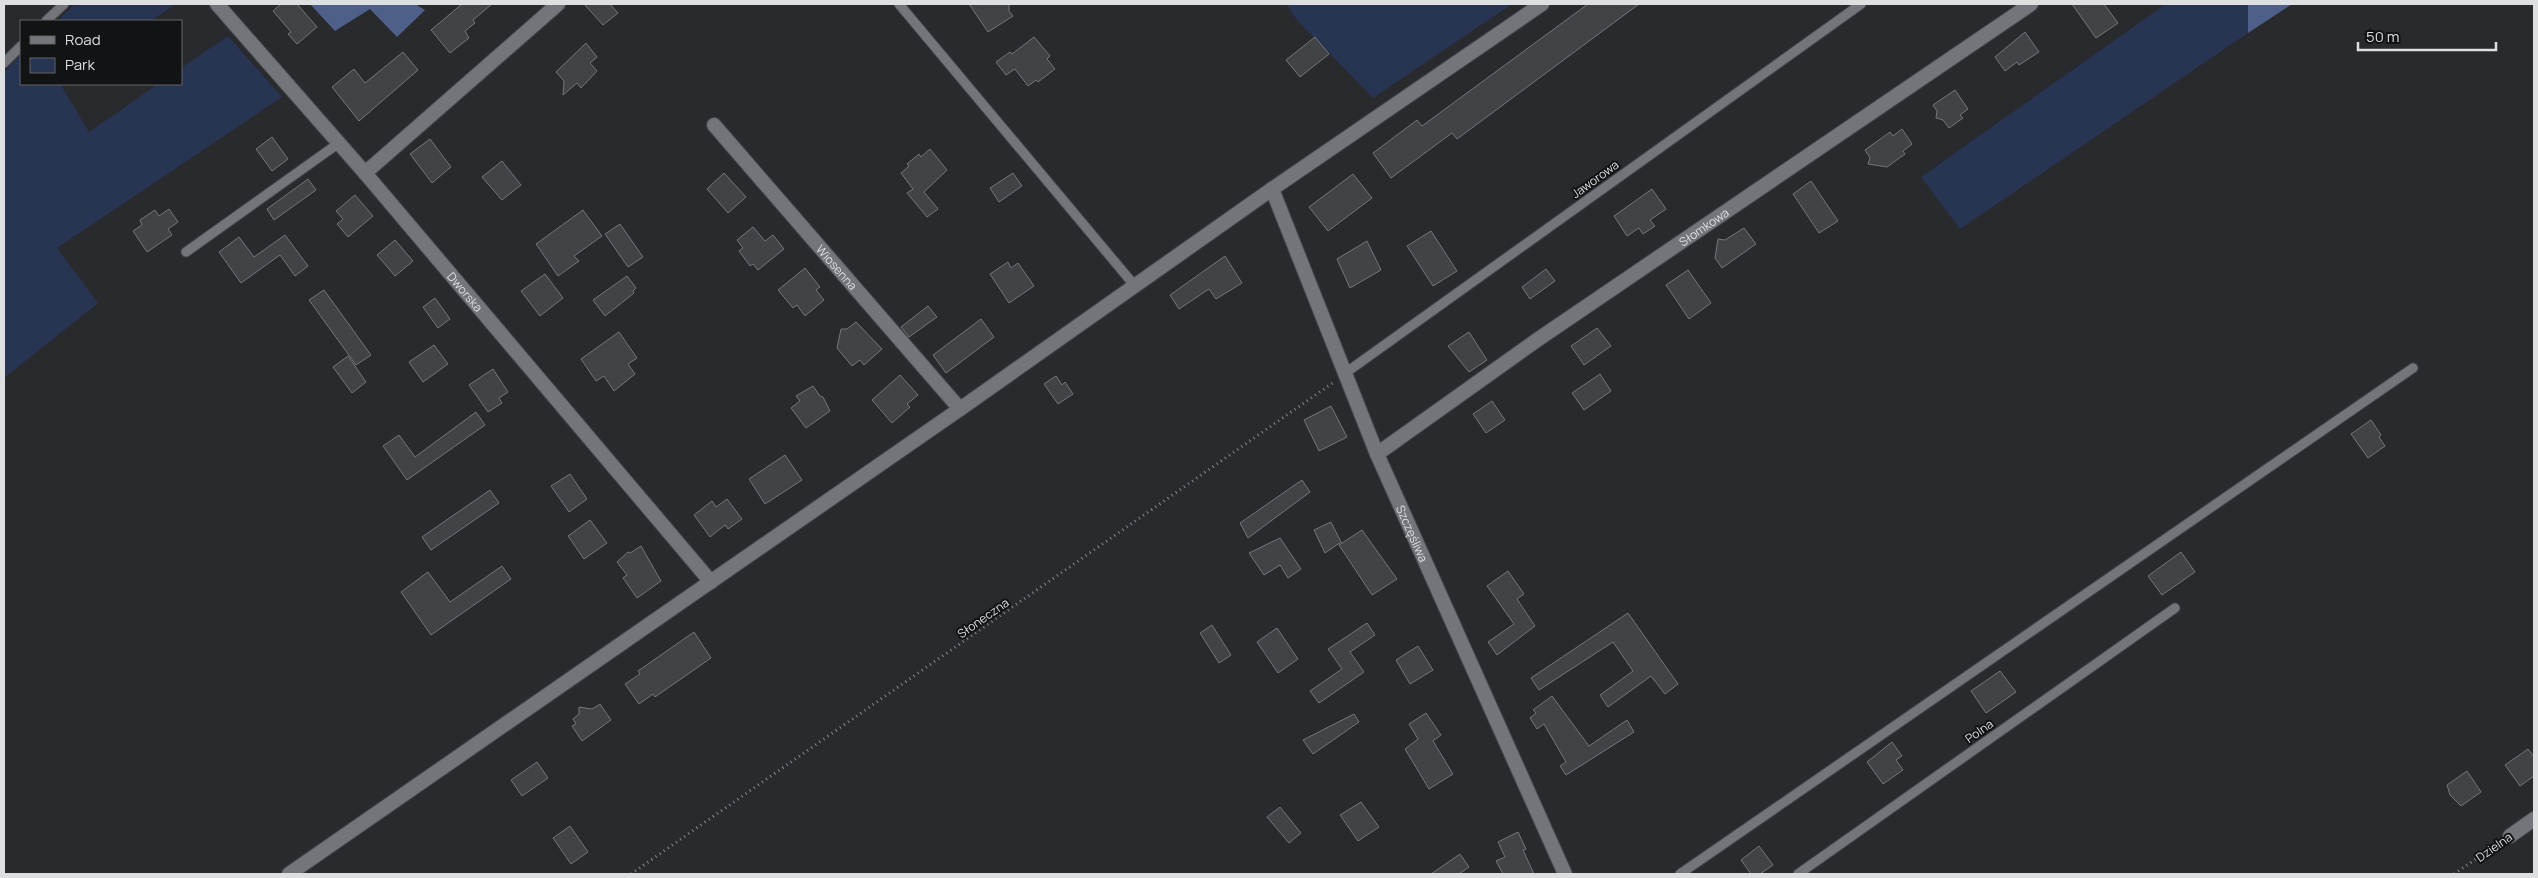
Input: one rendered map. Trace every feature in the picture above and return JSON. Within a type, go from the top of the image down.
[{"type":"street","name":"Dworska","points":[[217,4],[365,173],[711,582]]},
{"type":"street","points":[[365,173],[558,4]]},
{"type":"street","points":[[289,874],[960,409],[1272,189],[1542,4]]},
{"type":"street","name":"Słomkowa","points":[[1377,454],[1537,340],[2031,4]]},
{"type":"street","name":"Wiosenna","points":[[714,125],[960,409]]},
{"type":"street","name":"Szczęśliwa","points":[[1272,189],[1377,454],[1565,874]]},
{"type":"street","name":"Dzielna","points":[[2510,836],[2534,819]]},
{"type":"lane","points":[[47,20],[64,4]]},
{"type":"lane","points":[[899,4],[1135,286]]},
{"type":"lane","name":"Jaworowa","points":[[1344,374],[1861,4]]},
{"type":"lane","points":[[4,63],[20,47]]},
{"type":"lane","points":[[186,252],[339,143]]},
{"type":"lane","points":[[1680,874],[2413,368]]},
{"type":"lane","name":"Polna","points":[[1798,874],[2175,608]]},
{"type":"path","name":"Słoneczna","points":[[631,874],[1344,374]]},
{"type":"path","name":"Dzielna","points":[[2454,874],[2510,836]]},
{"type":"green space","points":[[75,4],[175,4],[152,20],[58,20]]},
{"type":"green space","points":[[1286,4],[1512,4],[1373,98],[1297,20]]},
{"type":"green space","points":[[2166,4],[2248,4],[2248,33],[1960,229],[1921,177]]},
{"type":"green space","points":[[228,36],[282,97],[57,248],[98,303],[4,378],[4,72],[20,56],[20,85],[65,85],[62,87],[89,132],[157,85],[182,85],[182,67]]},
{"type":"shaded area","points":[[310,4],[415,4],[425,10],[397,37],[370,9],[335,31]]},
{"type":"shaded area","points":[[2248,4],[2292,4],[2248,33]]},
{"type":"building","points":[[281,4],[297,4],[317,27],[297,44],[288,34],[291,32],[273,11]]},
{"type":"building","points":[[462,4],[492,4],[473,20],[475,23],[465,31],[469,38],[450,53],[431,30]]},
{"type":"building","points":[[584,4],[610,4],[618,13],[603,25]]},
{"type":"building","points":[[969,4],[1009,4],[1009,11],[1013,16],[988,32]]},
{"type":"building","points":[[1588,4],[1639,4],[1457,139],[1452,133],[1391,178],[1373,153],[1417,120],[1422,126]]},
{"type":"building","points":[[2072,4],[2104,4],[2118,23],[2096,38]]},
{"type":"building","points":[[2025,32],[2039,52],[2019,65],[2017,62],[2005,71],[1995,57]]},
{"type":"building","points":[[1034,37],[1050,56],[1047,59],[1055,69],[1038,82],[1036,80],[1028,86],[1015,69],[1006,75],[996,62],[1010,52],[1012,54]]},
{"type":"building","points":[[1315,37],[1329,54],[1300,77],[1286,60]]},
{"type":"building","points":[[586,43],[597,57],[590,63],[597,71],[581,88],[577,83],[563,95],[564,81],[556,72]]},
{"type":"building","points":[[403,52],[418,70],[359,121],[332,87],[354,69],[365,83]]},
{"type":"building","points":[[1955,90],[1968,109],[1960,115],[1963,118],[1949,128],[1943,120],[1936,118],[1937,111],[1933,105]]},
{"type":"building","points":[[1902,129],[1912,144],[1903,151],[1905,154],[1887,167],[1868,164],[1870,158],[1865,150],[1890,132],[1893,136]]},
{"type":"building","points":[[272,137],[288,159],[272,171],[256,149]]},
{"type":"building","points":[[430,139],[451,167],[432,183],[410,154]]},
{"type":"building","points":[[930,149],[947,170],[924,192],[938,209],[927,217],[907,193],[913,189],[901,173],[909,166],[907,164],[919,154],[921,157]]},
{"type":"building","points":[[502,161],[521,185],[502,200],[482,177]]},
{"type":"building","points":[[724,173],[746,197],[728,213],[707,189]]},
{"type":"building","points":[[1013,173],[1022,186],[999,202],[990,188]]},
{"type":"building","points":[[1353,174],[1372,198],[1328,231],[1309,207]]},
{"type":"building","points":[[308,179],[316,190],[274,220],[267,209]]},
{"type":"building","points":[[1811,181],[1838,221],[1819,233],[1793,194]]},
{"type":"building","points":[[1652,189],[1666,209],[1650,220],[1655,226],[1643,234],[1639,228],[1627,236],[1614,216]]},
{"type":"building","points":[[355,195],[373,216],[348,237],[337,224],[343,219],[336,211]]},
{"type":"building","points":[[169,209],[178,222],[168,229],[172,235],[147,252],[133,231],[142,225],[140,220],[155,210],[159,216]]},
{"type":"building","points":[[583,210],[602,236],[574,256],[579,261],[558,276],[536,244]]},
{"type":"building","points":[[620,224],[643,257],[628,267],[605,234]]},
{"type":"building","points":[[753,227],[765,241],[773,235],[784,249],[758,270],[753,264],[750,266],[739,251],[743,248],[737,240]]},
{"type":"building","points":[[1744,228],[1756,244],[1722,268],[1715,258],[1718,239],[1725,240]]},
{"type":"building","points":[[1431,231],[1457,271],[1433,286],[1407,246]]},
{"type":"building","points":[[285,235],[308,266],[295,276],[280,255],[241,283],[219,252],[239,237],[254,257]]},
{"type":"building","points":[[395,240],[413,261],[395,276],[377,255]]},
{"type":"building","points":[[1367,241],[1381,270],[1350,288],[1337,259]]},
{"type":"building","points":[[1225,256],[1242,283],[1216,299],[1209,289],[1179,309],[1170,295]]},
{"type":"building","points":[[1008,262],[1011,268],[1018,263],[1034,286],[1009,303],[990,274]]},
{"type":"building","points":[[805,268],[820,287],[816,290],[824,300],[805,316],[797,305],[793,308],[778,290]]},
{"type":"building","points":[[1546,269],[1555,281],[1530,299],[1522,287]]},
{"type":"building","points":[[1688,270],[1711,303],[1689,319],[1666,285]]},
{"type":"building","points":[[545,274],[563,298],[540,316],[521,291]]},
{"type":"building","points":[[627,276],[636,288],[633,291],[634,293],[605,316],[593,300]]},
{"type":"building","points":[[324,290],[371,355],[356,365],[309,300]]},
{"type":"building","points":[[435,298],[450,319],[438,328],[423,307]]},
{"type":"building","points":[[928,306],[937,317],[909,337],[901,327]]},
{"type":"building","points":[[981,319],[994,337],[946,373],[933,355]]},
{"type":"building","points":[[856,322],[882,349],[864,365],[860,360],[852,366],[837,348],[841,329],[847,329]]},
{"type":"building","points":[[1597,328],[1611,346],[1584,365],[1571,346]]},
{"type":"building","points":[[619,332],[637,358],[628,364],[635,374],[614,391],[604,376],[596,381],[581,359]]},
{"type":"building","points":[[1469,332],[1487,360],[1469,372],[1448,346]]},
{"type":"building","points":[[434,345],[448,364],[423,382],[409,362]]},
{"type":"building","points":[[348,356],[366,382],[352,393],[333,367]]},
{"type":"building","points":[[493,369],[508,392],[499,398],[502,403],[488,412],[469,385]]},
{"type":"building","points":[[1600,374],[1611,391],[1584,410],[1572,393]]},
{"type":"building","points":[[900,375],[918,395],[907,404],[910,407],[892,423],[872,400]]},
{"type":"building","points":[[1056,376],[1062,385],[1065,382],[1073,394],[1058,404],[1044,384]]},
{"type":"building","points":[[813,386],[820,396],[823,397],[830,411],[806,428],[791,408],[800,401],[796,396]]},
{"type":"building","points":[[1492,401],[1505,420],[1486,433],[1473,414]]},
{"type":"building","points":[[1331,406],[1347,437],[1319,451],[1304,420]]},
{"type":"building","points":[[476,412],[485,425],[407,480],[383,446],[399,435],[415,457]]},
{"type":"building","points":[[2371,420],[2381,435],[2379,437],[2385,446],[2368,458],[2351,434]]},
{"type":"building","points":[[785,455],[802,480],[765,504],[749,479]]},
{"type":"building","points":[[570,474],[587,499],[569,512],[551,486]]},
{"type":"building","points":[[1302,480],[1310,492],[1248,538],[1240,523]]},
{"type":"building","points":[[490,490],[499,503],[431,550],[422,537]]},
{"type":"building","points":[[727,499],[742,519],[728,529],[725,525],[710,537],[694,515],[712,501],[716,507]]},
{"type":"building","points":[[590,520],[607,543],[584,559],[568,536]]},
{"type":"building","points":[[1331,522],[1341,542],[1325,553],[1314,530]]},
{"type":"building","points":[[1362,530],[1397,579],[1372,595],[1339,545]]},
{"type":"building","points":[[1280,538],[1301,569],[1288,578],[1280,565],[1264,575],[1249,553]]},
{"type":"building","points":[[641,546],[661,581],[637,598],[623,578],[627,575],[617,562],[628,552],[630,553]]},
{"type":"building","points":[[2181,552],[2195,572],[2162,595],[2148,576]]},
{"type":"building","points":[[502,566],[511,579],[431,635],[401,592],[428,572],[450,602]]},
{"type":"building","points":[[1508,571],[1524,594],[1517,599],[1535,626],[1497,655],[1488,642],[1514,624],[1487,586]]},
{"type":"building","points":[[1628,613],[1678,684],[1665,694],[1651,676],[1608,707],[1600,695],[1633,671],[1613,642],[1539,690],[1531,678]]},
{"type":"building","points":[[1367,623],[1375,635],[1350,652],[1364,672],[1319,703],[1310,691],[1342,669],[1328,649]]},
{"type":"building","points":[[1212,625],[1231,655],[1219,663],[1200,633]]},
{"type":"building","points":[[1277,628],[1298,659],[1278,673],[1257,642]]},
{"type":"building","points":[[694,632],[711,658],[655,697],[653,694],[639,704],[625,684],[640,674],[638,671]]},
{"type":"building","points":[[1418,646],[1433,670],[1410,684],[1396,660]]},
{"type":"building","points":[[2000,671],[2016,692],[1986,713],[1971,691]]},
{"type":"building","points":[[1552,696],[1589,746],[1627,720],[1634,732],[1566,775],[1560,766],[1566,762],[1544,724],[1537,729],[1530,718],[1536,713],[1533,710]]},
{"type":"building","points":[[600,704],[611,720],[582,741],[572,726],[576,724],[573,719],[579,714],[579,707],[592,709]]},
{"type":"building","points":[[1426,713],[1441,735],[1433,741],[1453,774],[1429,789],[1405,749],[1418,739],[1409,724]]},
{"type":"building","points":[[1354,714],[1359,722],[1313,754],[1303,740]]},
{"type":"building","points":[[1892,742],[1902,756],[1896,760],[1903,770],[1883,784],[1867,762]]},
{"type":"building","points":[[2528,749],[2534,757],[2534,776],[2520,786],[2505,765]]},
{"type":"building","points":[[537,762],[548,778],[522,796],[511,780]]},
{"type":"building","points":[[2467,771],[2481,792],[2461,806],[2450,795],[2447,785]]},
{"type":"building","points":[[1361,802],[1379,827],[1358,841],[1340,815]]},
{"type":"building","points":[[1280,807],[1301,833],[1289,843],[1267,817]]},
{"type":"building","points":[[570,826],[588,852],[571,864],[553,838]]},
{"type":"building","points":[[1518,832],[1526,849],[1523,850],[1534,874],[1503,874],[1496,861],[1505,857],[1498,842]]},
{"type":"building","points":[[1759,846],[1773,865],[1760,874],[1751,874],[1741,860]]},
{"type":"building","points":[[1460,854],[1469,867],[1459,874],[1431,874]]}]
